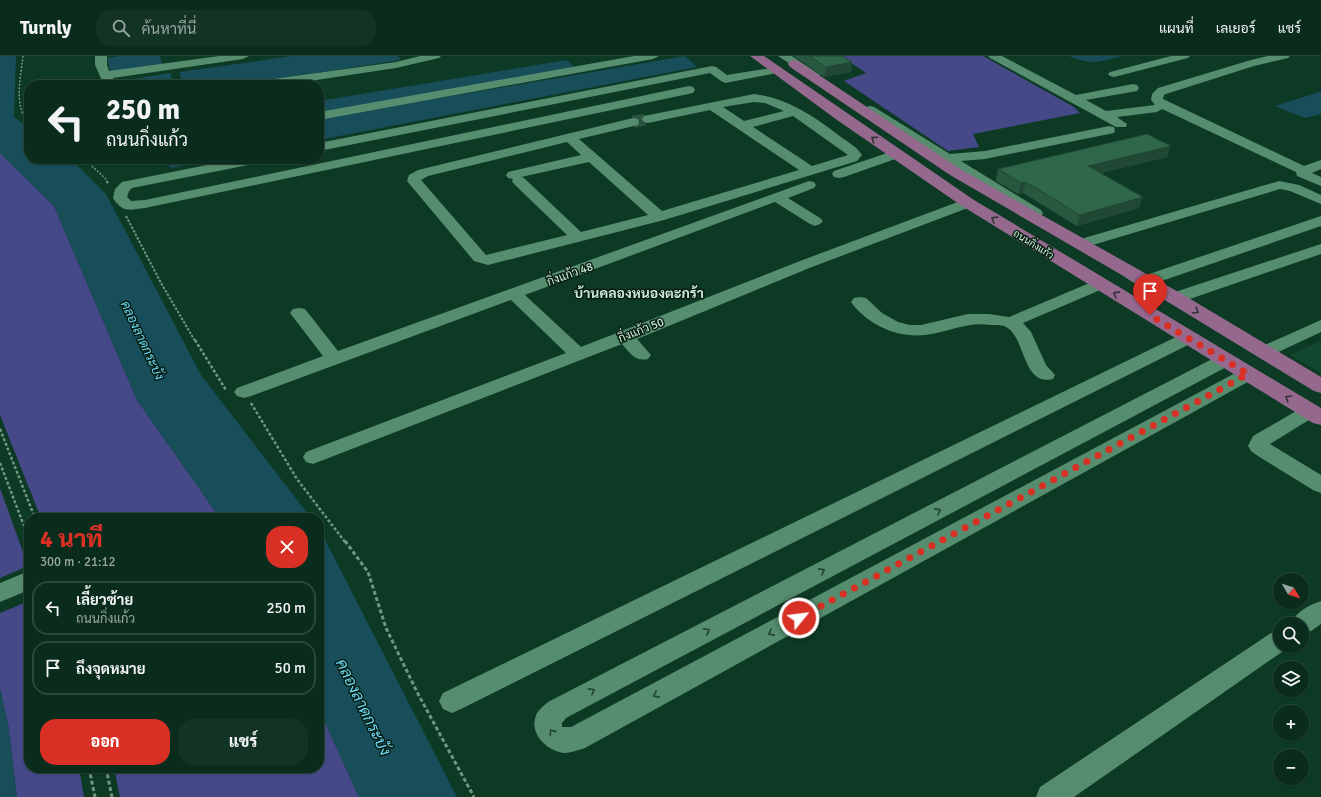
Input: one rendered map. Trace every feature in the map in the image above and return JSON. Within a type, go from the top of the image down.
[{"type":"main road","name":"ถนนกิ่งแก้ว","points":[[756,56],[781,61],[940,158],[955,172],[1082,243],[1321,386]]},
{"type":"main road","name":"ถนนกิ่งแก้ว","points":[[781,61],[842,117],[968,203],[1188,338],[1316,414]]},
{"type":"street","points":[[101,56],[101,65],[108,80],[243,56]]},
{"type":"street","points":[[293,80],[404,63],[435,56]]},
{"type":"street","points":[[324,115],[653,56]]},
{"type":"street","points":[[996,57],[1012,56]]},
{"type":"street","points":[[1114,74],[1184,56]]},
{"type":"street","points":[[1229,56],[1251,63]]},
{"type":"street","points":[[1284,56],[1251,63],[1162,91],[1158,94],[1157,100],[1161,104],[1304,170],[1321,164]]},
{"type":"street","points":[[940,158],[984,155],[1115,127],[1104,115],[996,57]]},
{"type":"street","points":[[324,146],[712,69],[725,79],[781,61]]},
{"type":"street","points":[[1074,99],[1134,88]]},
{"type":"street","points":[[233,164],[127,185],[122,189],[120,198],[128,206],[145,204],[689,90]]},
{"type":"street","points":[[633,122],[423,173],[414,178],[415,182],[480,258],[492,260],[659,217],[811,172],[852,158],[855,155],[812,123],[779,103],[760,98],[749,98],[648,119]]},
{"type":"street","points":[[712,106],[811,172]]},
{"type":"street","points":[[1104,115],[1157,108]]},
{"type":"street","points":[[741,126],[794,112]]},
{"type":"street","points":[[812,123],[842,117]]},
{"type":"street","points":[[569,137],[659,217]]},
{"type":"street","name":"กิ่งแก้ว 48","points":[[244,392],[345,361],[514,294],[777,197],[804,193],[896,154]]},
{"type":"street","points":[[494,155],[578,237]]},
{"type":"street","points":[[514,176],[591,157]]},
{"type":"street","points":[[1304,170],[1302,173],[1306,176],[1321,182]]},
{"type":"street","points":[[1082,243],[1279,185],[1294,188],[1321,200]]},
{"type":"street","points":[[777,197],[815,221]]},
{"type":"street","name":"กิ่งแก้ว 50","points":[[313,457],[455,411],[578,354],[625,337],[806,264],[968,203]]},
{"type":"street","points":[[1144,281],[1321,221]]},
{"type":"street","points":[[1175,298],[1321,249]]},
{"type":"street","points":[[860,302],[869,311],[890,325],[909,332],[932,329],[963,320],[987,319],[1011,322],[1100,284]]},
{"type":"street","points":[[514,294],[578,354]]},
{"type":"street","points":[[299,314],[345,361]]},
{"type":"street","points":[[1011,322],[1022,332],[1038,368],[1046,375]]},
{"type":"street","points":[[1264,352],[1321,326]]},
{"type":"street","points":[[625,337],[642,355]]},
{"type":"street","points":[[452,701],[1188,338]]},
{"type":"street","points":[[1226,360],[557,710],[548,719],[550,733],[559,740],[566,741],[576,739],[1248,374]]},
{"type":"street","points":[[1316,414],[1260,441],[1258,446],[1321,485]]},
{"type":"street","points":[[2,592],[24,582]]},
{"type":"street","points":[[1309,619],[1321,611]]},
{"type":"street","points":[[1050,797],[1273,645]]},
{"type":"path","points":[[23,56],[20,107],[24,117]]},
{"type":"path","points":[[90,164],[105,178],[109,185]]},
{"type":"path","points":[[124,212],[142,249],[175,308],[231,398],[244,392],[297,479],[323,513]]},
{"type":"path","points":[[0,429],[33,513]]},
{"type":"path","points":[[0,462],[24,526]]},
{"type":"path","points":[[324,514],[368,572],[386,628],[417,692],[474,797]]},
{"type":"path","points":[[90,773],[95,797]]},
{"type":"path","points":[[107,773],[112,797]]},
{"type":"shaded area","points":[[841,56],[983,56],[1074,107],[1080,113],[973,134],[979,147],[948,151],[844,81],[866,73]]},
{"type":"shaded area","points":[[0,153],[54,206],[137,400],[216,513],[39,513],[0,415]]},
{"type":"shaded area","points":[[1321,341],[1321,373],[1290,355]]},
{"type":"shaded area","points":[[0,488],[24,555],[24,568],[0,578]]},
{"type":"shaded area","points":[[24,603],[24,773],[80,773],[84,797],[17,797],[8,724],[0,689],[0,613]]},
{"type":"shaded area","points":[[324,720],[359,797],[120,797],[115,773],[324,773]]},
{"type":"water","name":"คลองลาดกระบัง","points":[[0,56],[16,56],[14,117],[24,124],[24,164],[76,164],[106,194],[201,375],[307,513],[216,513],[137,400],[54,206],[0,153]]},
{"type":"water","points":[[119,56],[160,56],[163,69],[112,77],[107,58]]},
{"type":"water","points":[[292,56],[398,56],[401,60],[271,80],[181,80],[180,72]]},
{"type":"water","points":[[685,56],[697,67],[324,139],[324,118]]},
{"type":"water","points":[[1069,56],[1122,56],[1090,62]]},
{"type":"water","points":[[567,60],[579,72],[324,115],[324,100]]},
{"type":"water","points":[[170,73],[172,80],[129,80]]},
{"type":"water","points":[[1321,92],[1321,114],[1305,118],[1275,106]]},
{"type":"water","points":[[169,164],[192,164],[170,168]]},
{"type":"water","name":"คลองลาดกระบัง","points":[[324,538],[457,797],[359,797],[324,720]]},
{"type":"water","points":[[0,689],[8,724],[17,797],[0,797]]},
{"type":"building","points":[[809,56],[842,56],[852,62],[826,67]]},
{"type":"building","points":[[1147,134],[1171,146],[1088,166],[1143,197],[1080,215],[1026,182],[1021,183],[998,169]]},
{"type":"tunnel","points":[[633,122],[648,119]]},
{"type":"district","name":"บ้านคลองหนองตะกร้า","points":[[639,293]]},
{"type":"route","points":[[799,618],[1248,374],[1150,315]]}]
